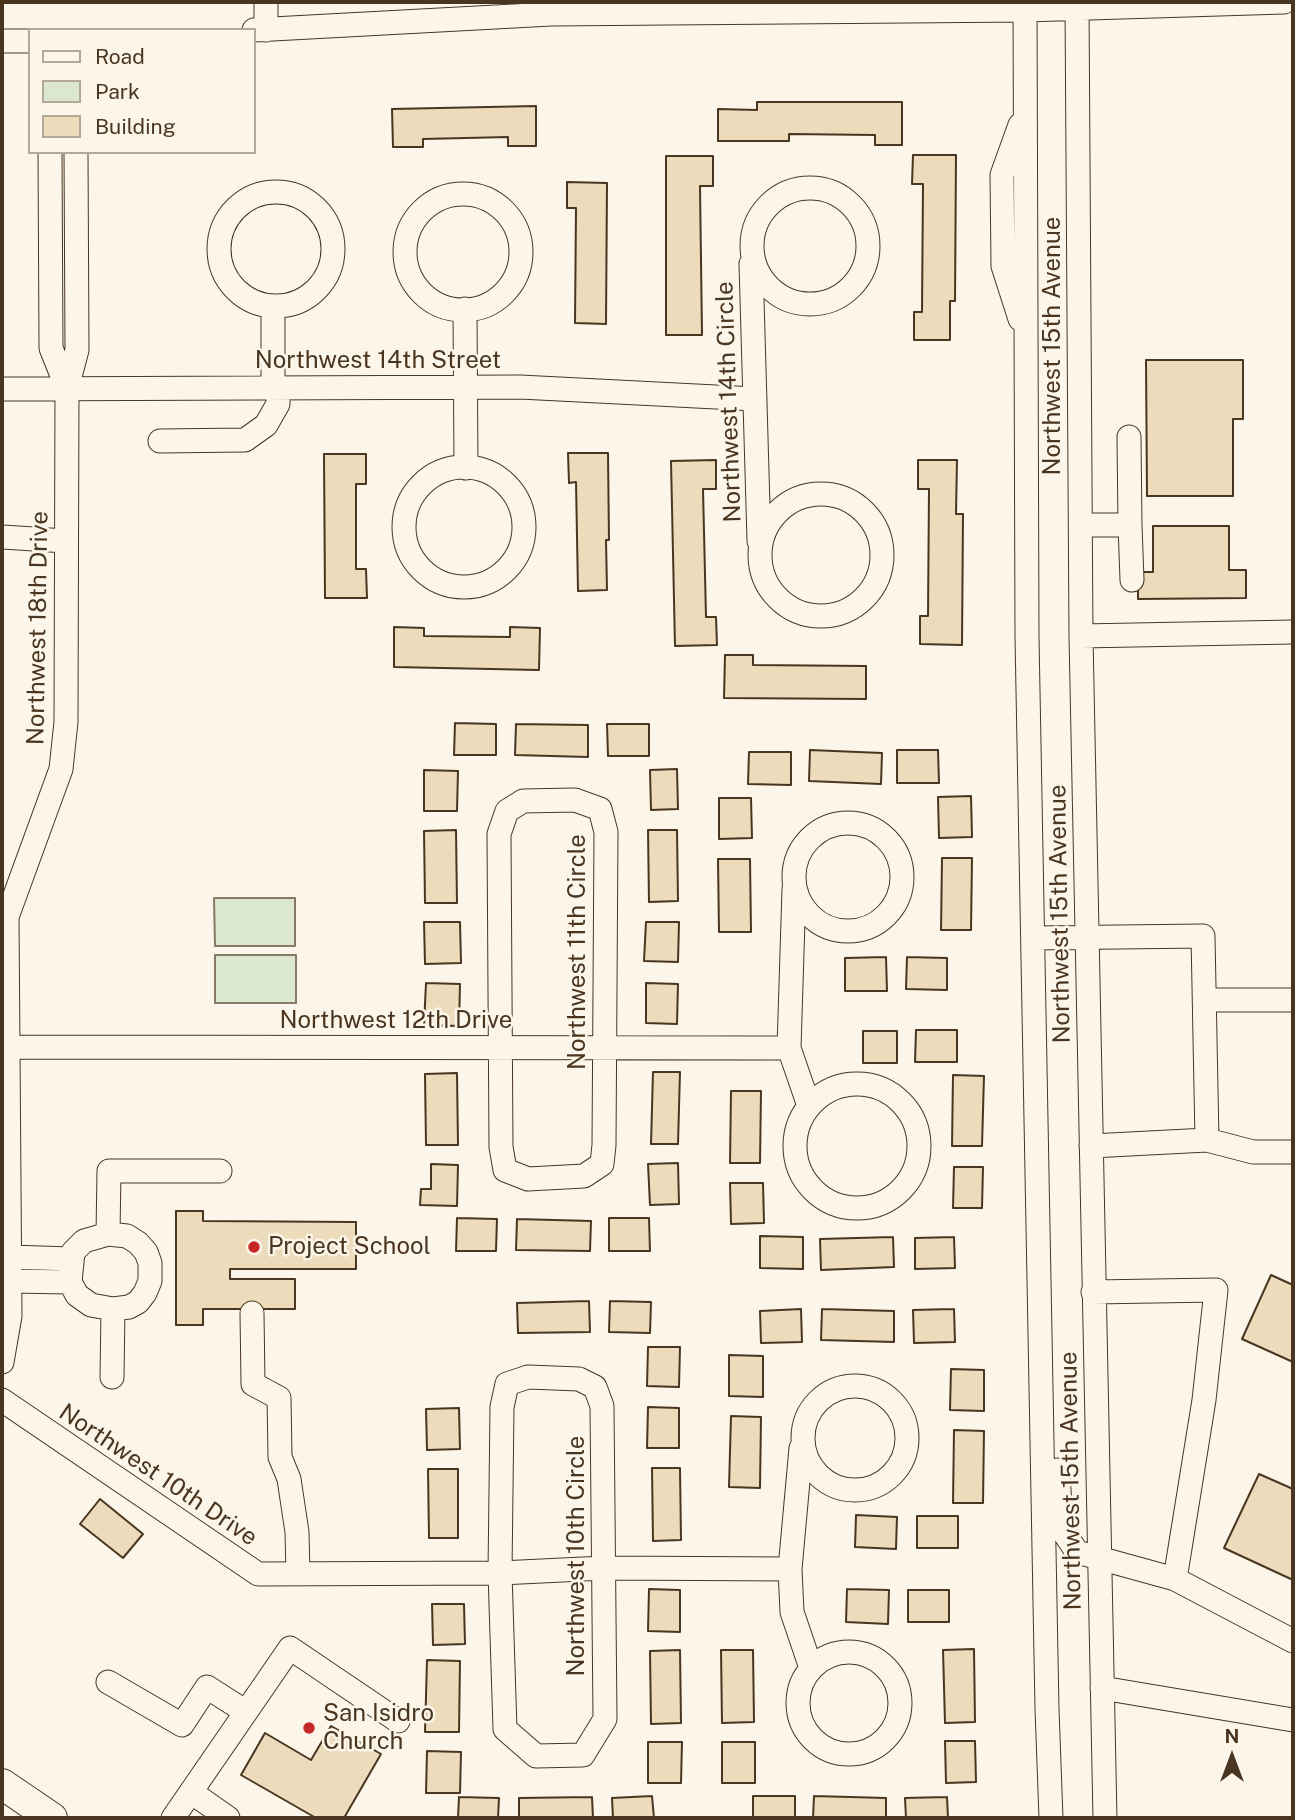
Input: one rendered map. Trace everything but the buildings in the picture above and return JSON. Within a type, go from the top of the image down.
[{"type":"main road","points":[[2,1784],[52,1818]]},
{"type":"street","points":[[266,2],[260,30],[409,12],[551,14],[902,6],[1284,2]]},
{"type":"street","name":"Northwest 15th Avenue","points":[[1077,5],[1081,636],[1105,1818]]},
{"type":"street","name":"Northwest 15th Avenue","points":[[1025,6],[1027,637],[1051,1818]]},
{"type":"street","points":[[2,41],[28,41]]},
{"type":"street","points":[[50,154],[51,348],[67,388]]},
{"type":"street","points":[[67,388],[77,350],[76,154]]},
{"type":"street","name":"Northwest 14th Circle","points":[[751,248],[755,268],[766,285],[782,298],[799,304],[819,304],[838,298],[854,285],[865,267],[869,247],[865,226],[855,209],[839,196],[820,189],[799,189],[780,196],[764,209],[754,227],[751,248],[759,555],[762,575],[773,594],[789,608],[810,616],[832,616],[851,608],[868,595],[878,576],[882,557],[879,536],[869,517],[853,503],[833,495],[810,495],[790,502],[774,516],[763,534],[759,555]]},
{"type":"street","points":[[284,192],[303,199],[319,211],[330,228],[334,248],[330,270],[320,287],[304,299],[285,306],[273,306],[246,299],[230,286],[221,268],[218,248],[221,230],[231,213],[246,200],[265,193],[284,192]]},
{"type":"street","points":[[469,194],[489,200],[505,212],[516,229],[521,248],[518,271],[508,289],[493,302],[465,310],[454,310],[434,303],[418,290],[408,273],[404,253],[406,239],[414,220],[428,205],[446,196],[469,194]]},
{"type":"street","points":[[160,441],[245,440],[266,425],[278,404],[275,388],[273,306]]},
{"type":"street","points":[[465,310],[466,468]]},
{"type":"street","name":"Northwest 14th Street","points":[[2,389],[520,387],[755,400]]},
{"type":"street","name":"Northwest 18th Drive","points":[[2,1362],[10,1316],[5,1047],[8,917],[61,769],[66,722],[67,388]]},
{"type":"street","points":[[1129,437],[1132,580]]},
{"type":"street","points":[[452,468],[466,468],[475,468],[495,475],[511,489],[521,507],[525,528],[521,547],[511,566],[495,579],[475,587],[454,587],[435,580],[418,567],[407,549],[403,528],[407,508],[417,489],[433,476],[452,468]]},
{"type":"street","points":[[1081,525],[1130,525]]},
{"type":"street","points":[[2,537],[66,541]]},
{"type":"street","points":[[1081,636],[1293,632]]},
{"type":"street","name":"Northwest 11th Circle","points":[[575,800],[600,809],[607,832],[607,1048],[601,1164],[584,1176],[528,1178],[505,1170],[501,1147],[500,1048],[499,834],[507,811],[523,801],[575,800]]},
{"type":"street","points":[[794,879],[798,897],[808,914],[823,925],[841,931],[860,930],[877,923],[896,902],[903,876],[899,857],[882,835],[856,823],[839,824],[821,830],[807,842],[797,859],[794,879],[789,1048],[808,1106],[797,1125],[794,1146],[797,1168],[803,1180],[818,1196],[839,1207],[860,1209],[882,1204],[909,1183],[917,1164],[920,1142],[915,1121],[898,1098],[879,1087],[857,1083],[823,1093],[808,1106]]},
{"type":"street","points":[[1034,938],[1203,936],[1207,1140]]},
{"type":"street","points":[[1205,1000],[1293,1000]]},
{"type":"street","name":"Northwest 12th Drive","points":[[5,1047],[789,1048]]},
{"type":"street","points":[[1091,1146],[1207,1140],[1253,1152],[1293,1152]]},
{"type":"street","points":[[108,1234],[109,1171],[220,1171]]},
{"type":"street","points":[[108,1234],[127,1236],[138,1243],[146,1252],[149,1263],[150,1281],[145,1293],[138,1302],[129,1307],[113,1310],[100,1309],[81,1299],[71,1270],[73,1252],[84,1241],[108,1234]]},
{"type":"street","points":[[9,1257],[71,1270]]},
{"type":"street","points":[[9,1280],[71,1270]]},
{"type":"street","points":[[1093,1292],[1216,1290],[1204,1400],[1175,1579]]},
{"type":"street","points":[[112,1377],[113,1310]]},
{"type":"street","points":[[252,1313],[253,1384],[279,1398],[280,1457],[289,1479],[297,1532],[298,1574]]},
{"type":"street","points":[[1041,1359],[1054,1381],[1061,1528],[1077,1552],[1175,1579],[1293,1641]]},
{"type":"street","name":"Northwest 10th Circle","points":[[527,1377],[579,1379],[595,1387],[602,1406],[604,1568],[605,1719],[583,1755],[536,1756],[505,1729],[500,1573],[502,1407],[507,1384],[527,1377]]},
{"type":"street","points":[[803,1427],[802,1444],[807,1461],[817,1475],[830,1485],[846,1490],[864,1490],[880,1485],[893,1474],[903,1460],[907,1444],[906,1426],[899,1410],[887,1397],[872,1388],[854,1386],[837,1389],[821,1398],[810,1411],[803,1427],[790,1569],[792,1612],[811,1668]]},
{"type":"street","name":"Northwest 10th Drive","points":[[2,1401],[258,1574],[500,1573],[604,1568]]},
{"type":"street","points":[[604,1568],[790,1569]]},
{"type":"street","points":[[173,1818],[290,1648],[398,1721]]},
{"type":"street","points":[[840,1652],[869,1656],[883,1665],[894,1679],[900,1696],[899,1714],[885,1739],[870,1749],[853,1754],[836,1752],[820,1745],[807,1732],[799,1717],[797,1701],[801,1683],[811,1668],[824,1658],[840,1652]]},
{"type":"street","points":[[108,1682],[182,1725],[207,1687],[246,1712]]},
{"type":"street","points":[[1102,1688],[1293,1720]]},
{"type":"street","points":[[191,1792],[228,1818]]},
{"type":"green space","points":[[214,898],[295,898],[295,946],[215,946]]},
{"type":"green space","points":[[215,955],[296,955],[296,1003],[215,1003]]},
{"type":"place","name":"Project School","points":[[254,1247]]},
{"type":"place","name":"San Isidro Church","points":[[309,1728]]}]
